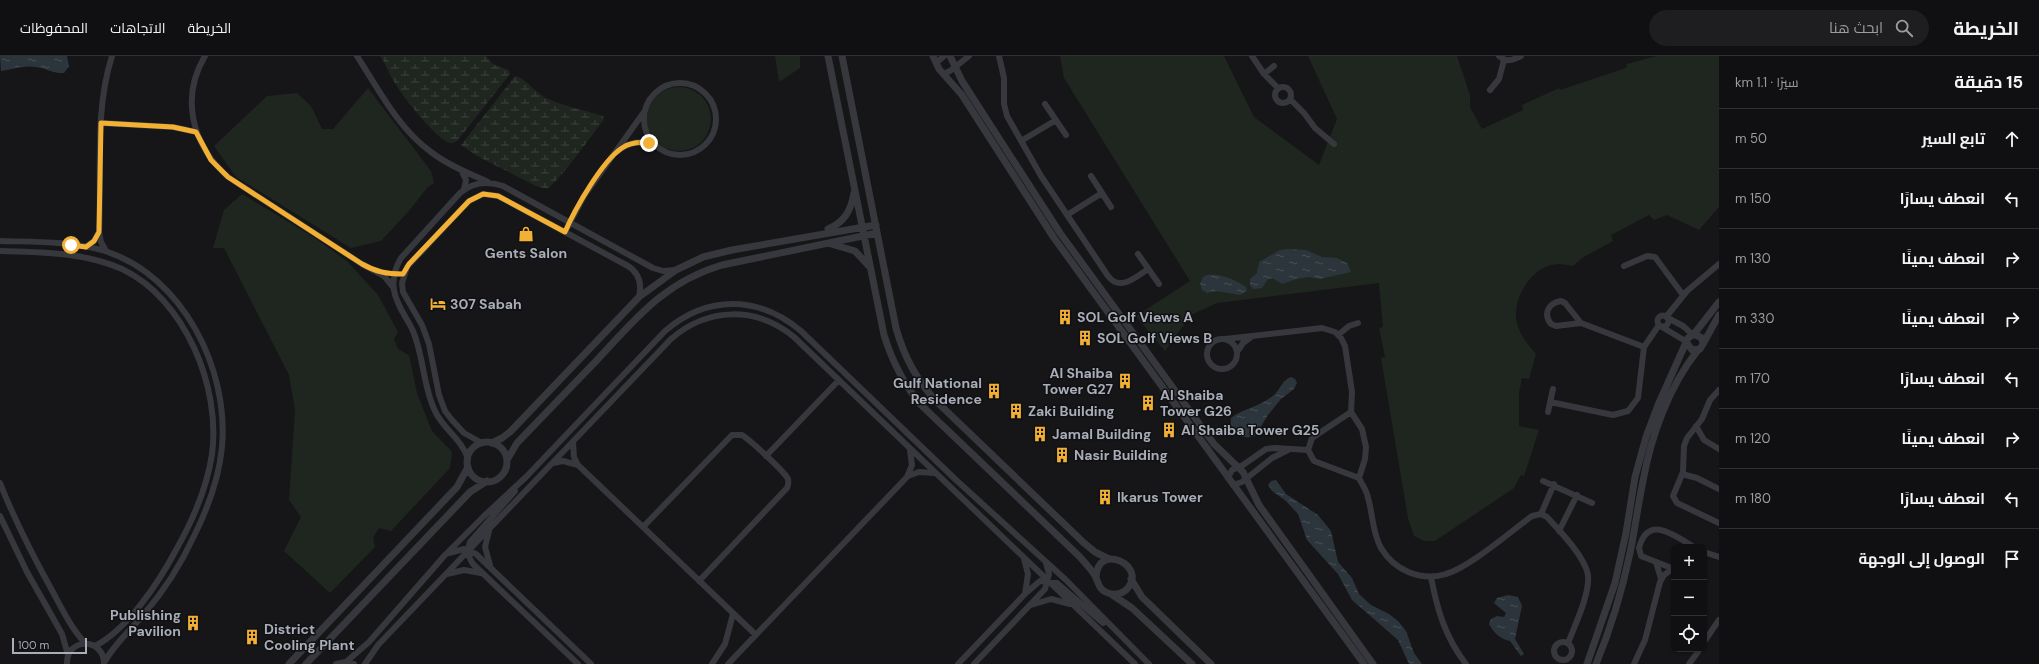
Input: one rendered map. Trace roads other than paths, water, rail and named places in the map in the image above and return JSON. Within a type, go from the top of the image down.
[{"type":"street","points":[[106,251],[101,242],[99,232],[101,123],[105,84],[112,56]]},
{"type":"street","points":[[205,56],[194,84],[191,104],[196,132],[211,160],[228,177],[384,276],[394,288]]},
{"type":"street","points":[[357,56],[396,115],[414,137],[431,152],[461,170],[489,183],[503,186],[653,268],[663,271],[676,270]]},
{"type":"street","points":[[828,56],[884,335],[894,365],[915,398],[937,427],[1076,552],[1096,578],[1102,590],[1111,594],[1132,608],[1192,664]]},
{"type":"street","points":[[842,56],[899,340],[914,374],[1084,543],[1109,559],[1116,559],[1123,562],[1130,569],[1131,579],[1142,597],[1211,664]]},
{"type":"street","points":[[944,56],[934,59],[943,74],[962,95],[1054,238],[1364,664]]},
{"type":"street","points":[[950,56],[966,88],[1060,233],[1214,444],[1246,477],[1259,505],[1373,664]]},
{"type":"street","points":[[943,74],[967,56]]},
{"type":"street","points":[[999,56],[1004,78],[1004,109],[1021,141],[1067,215],[1113,282],[1120,284],[1127,283],[1148,269]]},
{"type":"street","points":[[1252,56],[1264,74],[1278,88]]},
{"type":"street","points":[[1490,90],[1499,79],[1502,58],[1513,60],[1521,56]]},
{"type":"street","points":[[1264,74],[1274,66]]},
{"type":"street","points":[[565,232],[580,202],[644,112],[647,104],[654,94],[664,86],[680,83],[696,86],[708,97],[712,104],[715,116],[714,128],[711,136],[700,148],[693,152],[677,155],[665,152],[655,145],[650,139],[644,126],[644,112]]},
{"type":"street","points":[[1283,87],[1288,89],[1291,94],[1290,99],[1284,104],[1276,101],[1275,93],[1278,88],[1283,87]]},
{"type":"street","points":[[1290,99],[1304,113],[1315,128],[1334,144]]},
{"type":"street","points":[[1045,104],[1066,135]]},
{"type":"street","points":[[1021,141],[1056,120]]},
{"type":"street","points":[[173,127],[193,122]]},
{"type":"street","points":[[101,123],[173,127],[196,132]]},
{"type":"street","points":[[612,156],[622,148],[632,143],[644,142],[655,145]]},
{"type":"street","points":[[461,170],[466,180],[464,190]]},
{"type":"street","points":[[1091,176],[1111,207]]},
{"type":"street","points":[[468,459],[463,447],[442,423],[433,407],[420,348],[397,300],[394,288],[394,274],[402,258],[464,190],[478,184],[489,183]]},
{"type":"street","points":[[820,233],[835,226],[845,218],[851,207],[855,189]]},
{"type":"street","points":[[1067,215],[1102,193]]},
{"type":"street","points":[[482,443],[464,433],[452,420],[443,406],[429,344],[422,325],[403,292],[402,283],[403,274],[409,264],[469,201],[483,194],[498,196],[631,268],[639,278],[639,296]]},
{"type":"street","points":[[289,664],[457,487],[468,467],[468,459],[472,449],[482,443],[492,442],[502,438],[510,432],[639,296],[676,270],[717,253],[820,233],[876,225]]},
{"type":"street","points":[[86,247],[94,241],[99,232]]},
{"type":"street","points":[[306,664],[470,492],[487,481],[496,479],[503,473],[507,460],[517,443],[675,285],[710,269],[877,233]]},
{"type":"street","points":[[0,241],[86,247],[106,251],[129,262],[151,276],[177,301],[189,319],[203,347],[216,381],[221,407],[222,433],[220,459],[214,485],[194,537],[159,595],[115,645],[104,664]]},
{"type":"street","points":[[827,243],[853,250],[871,268]]},
{"type":"street","points":[[0,251],[51,253],[94,259],[116,267],[138,278],[160,297],[179,321],[199,361],[208,386],[212,413],[212,454],[205,483],[190,523],[172,557],[145,597],[109,637],[95,646]]},
{"type":"street","points":[[1138,254],[1158,284]]},
{"type":"street","points":[[1624,266],[1647,256],[1655,257],[1683,295]]},
{"type":"street","points":[[1550,402],[1612,414],[1628,411],[1634,406],[1638,395],[1644,347],[1661,326],[1667,325],[1667,317],[1683,295],[1719,264]]},
{"type":"street","points":[[376,271],[403,274]]},
{"type":"street","points":[[1581,322],[1553,326],[1547,319],[1548,308],[1556,302],[1563,302],[1581,322],[1644,347]]},
{"type":"street","points":[[1587,664],[1615,583],[1626,533],[1635,477],[1646,437],[1658,405],[1688,338],[1693,335],[1719,302]]},
{"type":"street","points":[[578,664],[471,561],[468,549],[472,539],[526,477],[672,325],[689,314],[708,307],[727,304],[747,305],[776,314],[797,328],[955,480],[1045,561],[1121,638],[1149,664]]},
{"type":"street","points":[[365,664],[378,645],[468,549],[553,463],[671,339],[690,325],[713,316],[732,314],[760,318],[778,326],[794,337],[1135,664]]},
{"type":"street","points":[[1662,315],[1667,317],[1693,335],[1702,338],[1700,347],[1692,350],[1687,343],[1661,326],[1657,321],[1658,317],[1662,315]]},
{"type":"street","points":[[1596,664],[1622,589],[1634,534],[1643,481],[1656,433],[1681,375],[1719,316]]},
{"type":"street","points":[[1338,335],[1349,326],[1358,323]]},
{"type":"street","points":[[1671,332],[1672,326],[1676,323]]},
{"type":"street","points":[[1225,340],[1234,345],[1237,352],[1237,360],[1232,366],[1225,370],[1213,367],[1208,360],[1208,348],[1214,342],[1225,340],[1322,328],[1331,330],[1338,335],[1346,350],[1352,392],[1351,412],[1362,429],[1366,440],[1365,459],[1360,478],[1368,497],[1378,541],[1385,554],[1402,569],[1416,575],[1431,577],[1447,574],[1461,567],[1532,516],[1541,514],[1547,517],[1582,561],[1588,579],[1582,604],[1568,643]]},
{"type":"street","points":[[1237,352],[1243,343],[1252,337]]},
{"type":"street","points":[[766,456],[839,380]]},
{"type":"street","points":[[1548,412],[1553,389]]},
{"type":"street","points":[[1719,390],[1713,397],[1705,414],[1689,434],[1685,442],[1682,474],[1673,494],[1675,502],[1719,523]]},
{"type":"street","points":[[1351,412],[1312,438],[1308,450],[1314,461],[1360,478]]},
{"type":"street","points":[[1696,426],[1704,440],[1719,449]]},
{"type":"street","points":[[643,527],[732,436],[742,435],[766,456],[786,476],[788,483],[787,488],[699,581]]},
{"type":"street","points":[[492,442],[502,449],[507,460]]},
{"type":"street","points":[[572,442],[573,452],[578,465],[756,636]]},
{"type":"street","points":[[1228,478],[1232,470],[1238,468],[1258,454],[1271,448],[1308,450]]},
{"type":"street","points":[[728,664],[907,477],[912,465],[910,449]]},
{"type":"street","points":[[1233,485],[1239,483],[1256,469],[1288,450]]},
{"type":"street","points":[[1258,454],[1265,457],[1265,463]]},
{"type":"street","points":[[553,463],[563,461],[578,465]]},
{"type":"street","points":[[468,467],[477,479],[487,481]]},
{"type":"street","points":[[907,477],[919,472],[936,474]]},
{"type":"street","points":[[1682,474],[1697,478],[1719,489]]},
{"type":"street","points":[[346,662],[368,642],[445,555],[492,507],[526,477]]},
{"type":"street","points":[[1544,481],[1554,484],[1592,503]]},
{"type":"street","points":[[0,483],[24,537],[50,588],[72,628],[85,643]]},
{"type":"street","points":[[1541,514],[1554,484]]},
{"type":"street","points":[[1559,531],[1577,495]]},
{"type":"street","points":[[0,516],[27,572],[62,634],[66,661]]},
{"type":"street","points":[[490,528],[485,547],[491,568]]},
{"type":"street","points":[[1671,567],[1643,557],[1638,549],[1644,535],[1652,529],[1661,530],[1690,544]]},
{"type":"street","points":[[445,555],[460,549],[468,549],[476,554],[591,664]]},
{"type":"street","points":[[1707,553],[1719,557]]},
{"type":"street","points":[[1024,558],[1028,574],[1025,594]]},
{"type":"street","points":[[1096,578],[1099,566],[1109,559]]},
{"type":"street","points":[[974,664],[1045,589],[1049,572],[1045,561]]},
{"type":"street","points":[[1634,664],[1645,640],[1661,579],[1656,562]]},
{"type":"street","points":[[444,576],[464,570],[484,574]]},
{"type":"street","points":[[1661,579],[1671,571]]},
{"type":"street","points":[[1431,577],[1443,626],[1453,647],[1466,664]]},
{"type":"street","points":[[1111,594],[1119,594],[1126,590],[1131,579]]},
{"type":"street","points":[[958,664],[1025,594],[1037,583],[1048,581],[1061,585],[1087,610],[1121,638]]},
{"type":"street","points":[[1030,606],[1052,599],[1074,605]]},
{"type":"street","points":[[712,664],[725,644],[733,614]]},
{"type":"street","points":[[1707,638],[1719,620]]},
{"type":"street","points":[[66,661],[76,645],[85,643],[95,646],[101,652],[104,664]]},
{"type":"street","points":[[1689,664],[1698,652]]},
{"type":"street","points":[[336,664],[346,662],[354,664]]},
{"type":"water","points":[[0,56],[67,56],[69,66],[64,73],[57,73],[32,67],[1,71]]},
{"type":"water","points":[[1280,250],[1306,250],[1322,257],[1337,258],[1347,263],[1351,272],[1320,279],[1309,277],[1296,279],[1282,284],[1274,279],[1268,279],[1262,288],[1253,289],[1250,285],[1250,279],[1257,273],[1259,262]]},
{"type":"water","points":[[1207,275],[1218,275],[1228,278],[1246,287],[1247,291],[1240,295],[1217,291],[1207,293],[1202,290],[1200,284],[1203,277]]},
{"type":"water","points":[[1291,377],[1295,379],[1297,383],[1294,389],[1281,399],[1268,415],[1255,436],[1245,437],[1234,432],[1231,424],[1231,418],[1242,411],[1271,398],[1284,382]]},
{"type":"water","points":[[1276,480],[1286,494],[1318,515],[1331,531],[1338,562],[1352,578],[1359,594],[1371,605],[1389,614],[1398,621],[1406,631],[1414,653],[1422,664],[1409,664],[1398,640],[1352,600],[1338,574],[1307,540],[1298,514],[1286,501],[1272,491],[1268,485],[1271,481]]},
{"type":"water","points":[[1508,595],[1518,597],[1522,606],[1515,639],[1524,654],[1521,656],[1510,641],[1503,639],[1498,635],[1489,624],[1491,619],[1497,616],[1504,617],[1506,613],[1494,603],[1497,598]]},
{"type":"place","name":"Gents Salon","points":[[526,234]]},
{"type":"place","name":"307 Sabah","points":[[438,304]]},
{"type":"place","name":"SOL Golf Views A","points":[[1065,317]]},
{"type":"place","name":"SOL Golf Views B","points":[[1085,338]]},
{"type":"place","name":"Al Shaiba Tower G27","points":[[1125,381]]},
{"type":"place","name":"Gulf National Residence","points":[[994,391]]},
{"type":"place","name":"Al Shaiba Tower G26","points":[[1148,403]]},
{"type":"place","name":"Zaki Building","points":[[1016,411]]},
{"type":"place","name":"Al Shaiba Tower G25","points":[[1169,430]]},
{"type":"place","name":"Jamal Building","points":[[1040,434]]},
{"type":"place","name":"Nasir Building","points":[[1062,455]]},
{"type":"place","name":"Ikarus Tower","points":[[1105,497]]},
{"type":"place","name":"Publishing Pavilion","points":[[193,623]]},
{"type":"place","name":"District Cooling Plant","points":[[252,637]]}]
